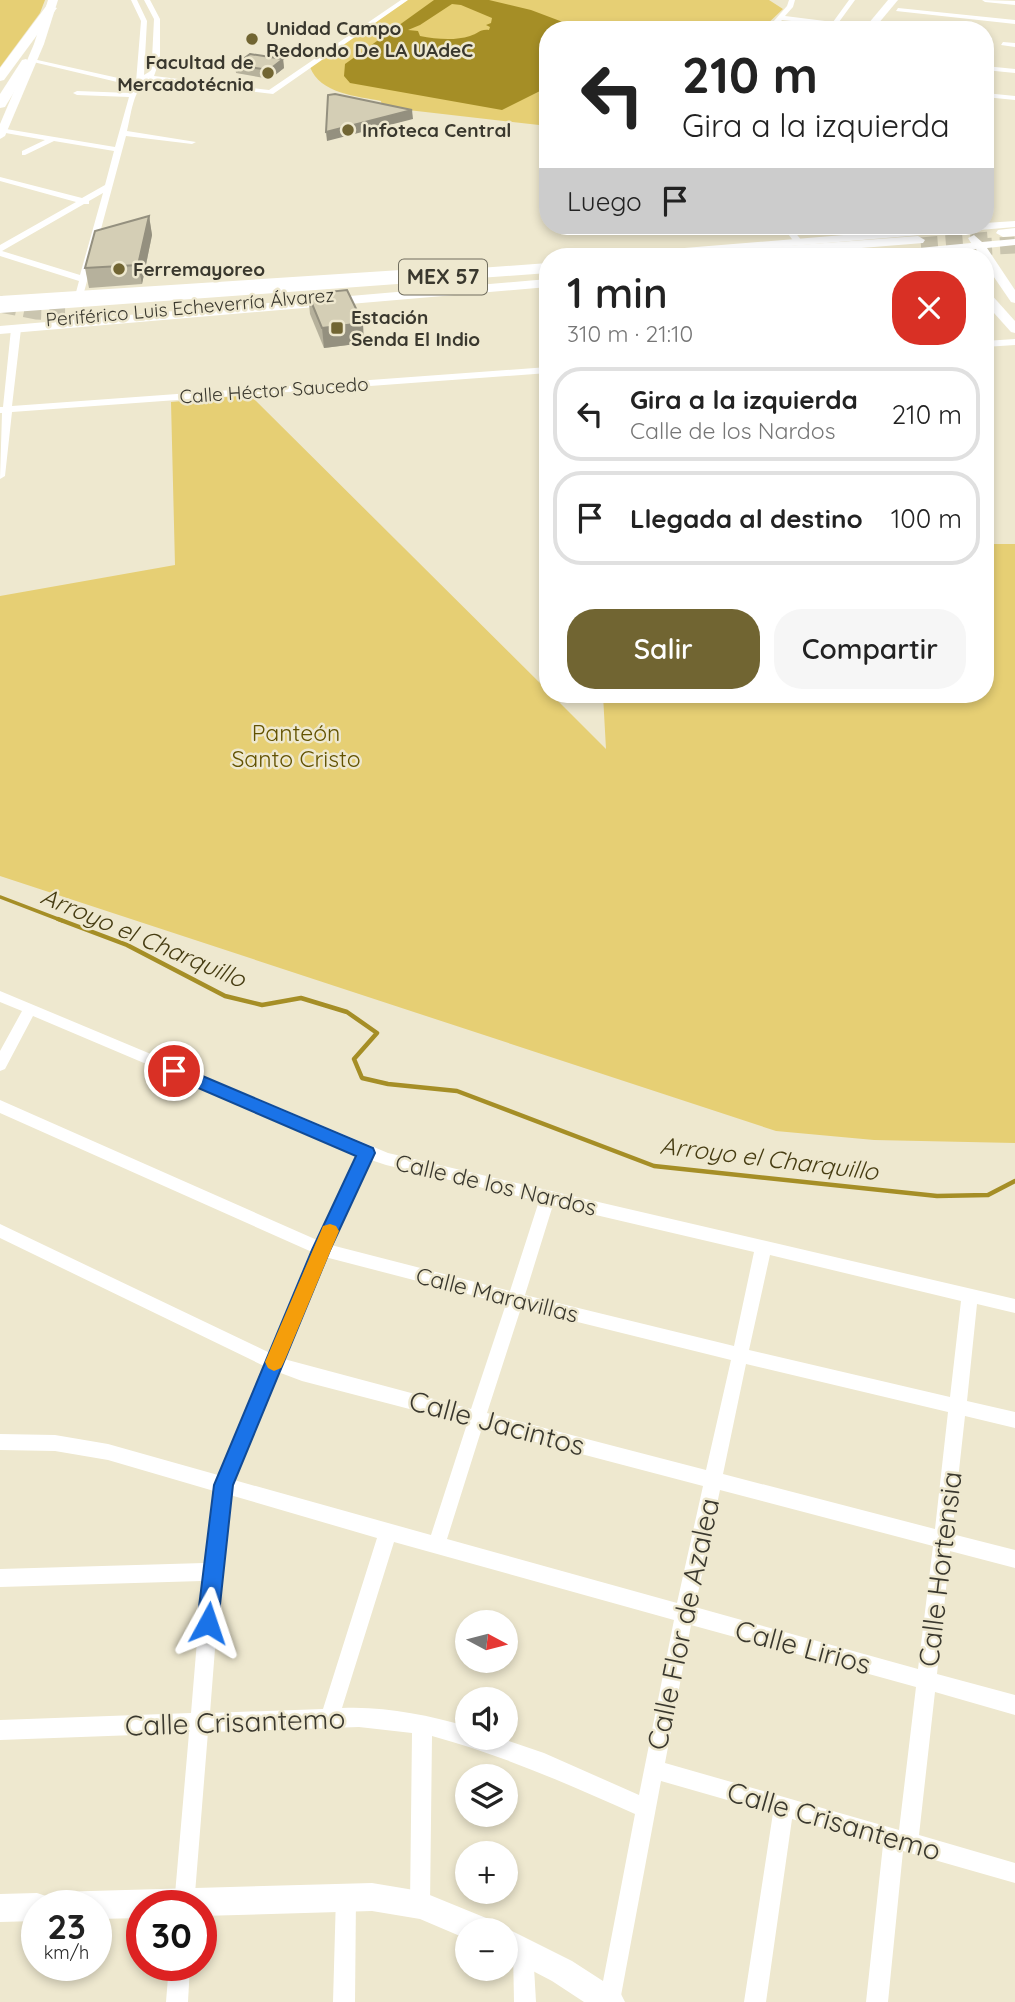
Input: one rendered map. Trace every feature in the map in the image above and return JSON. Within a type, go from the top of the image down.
[{"type":"highway","points":[[0,77],[52,4]]},
{"type":"highway","points":[[0,103],[38,44]]},
{"type":"highway","points":[[1,128],[27,74]]},
{"type":"highway","points":[[902,248],[920,241]]},
{"type":"highway","points":[[821,248],[920,241]]},
{"type":"highway","name":"Periférico Luis Echeverría Álvarez","points":[[3,321],[23,306],[539,269]]},
{"type":"highway","name":"Periférico Luis Echeverría Álvarez","points":[[3,321],[539,282]]},
{"type":"highway","points":[[0,292],[70,304],[201,306]]},
{"type":"main road","points":[[38,44],[52,4]]},
{"type":"street","points":[[134,0],[144,16],[143,77]]},
{"type":"street","points":[[70,304],[83,279],[133,95],[156,59],[156,15],[148,0]]},
{"type":"street","points":[[268,89],[393,0]]},
{"type":"street","points":[[33,61],[97,76],[143,77],[268,89],[405,0]]},
{"type":"street","points":[[778,21],[792,0]]},
{"type":"street","points":[[837,21],[852,0]]},
{"type":"street","points":[[874,21],[893,0]]},
{"type":"street","points":[[889,21],[906,0]]},
{"type":"street","points":[[985,0],[1015,3]]},
{"type":"street","points":[[898,10],[1015,22]]},
{"type":"street","points":[[144,16],[156,15]]},
{"type":"street","points":[[783,16],[811,21]]},
{"type":"street","points":[[27,74],[38,44]]},
{"type":"street","points":[[1003,44],[1015,45]]},
{"type":"street","points":[[994,69],[1015,71]]},
{"type":"street","points":[[97,76],[77,93],[133,95]]},
{"type":"street","points":[[994,96],[1015,99]]},
{"type":"street","points":[[1,128],[120,150]]},
{"type":"street","points":[[123,133],[192,142]]},
{"type":"street","points":[[25,153],[52,139]]},
{"type":"street","points":[[0,179],[104,207]]},
{"type":"street","points":[[0,251],[109,186]]},
{"type":"street","points":[[994,230],[1010,242]]},
{"type":"street","points":[[793,235],[798,241]]},
{"type":"street","points":[[972,235],[981,248]]},
{"type":"street","points":[[990,235],[1010,242]]},
{"type":"street","points":[[721,248],[873,236],[920,241],[943,248]]},
{"type":"street","points":[[969,248],[1010,242]]},
{"type":"street","points":[[1010,242],[1012,295]]},
{"type":"street","points":[[0,251],[83,279]]},
{"type":"street","points":[[994,268],[1012,295]]},
{"type":"street","points":[[0,300],[70,304],[404,274],[486,274]]},
{"type":"street","points":[[0,476],[4,410],[3,321],[539,282]]},
{"type":"street","points":[[994,305],[1015,329]]},
{"type":"street","points":[[994,343],[1015,342]]},
{"type":"street","name":"Calle Héctor Saucedo","points":[[4,410],[539,371]]},
{"type":"street","name":"Calle de los Nardos","points":[[0,996],[367,1153],[1015,1307]]},
{"type":"street","points":[[0,1065],[30,1009]]},
{"type":"street","name":"Calle Maravillas","points":[[0,1106],[321,1250],[740,1355],[1015,1420]]},
{"type":"street","points":[[185,1890],[212,1572],[223,1485],[321,1250],[367,1153]]},
{"type":"street","points":[[436,1546],[548,1197]]},
{"type":"street","name":"Calle Jacintos","points":[[0,1231],[274,1363],[335,1382],[1015,1559]]},
{"type":"street","name":"Calle Flor de Azalea","points":[[610,2001],[684,1614],[763,1248]]},
{"type":"street","name":"Calle Hortensia","points":[[877,2002],[927,1681],[970,1296]]},
{"type":"street","name":"Calle Lirios","points":[[0,1442],[55,1443],[108,1452],[436,1546],[1015,1705]]},
{"type":"street","points":[[330,1717],[388,1532]]},
{"type":"street","points":[[0,1578],[212,1572]]},
{"type":"street","name":"Calle Crisantemo","points":[[0,1730],[330,1717],[377,1718],[422,1724],[455,1733]]},
{"type":"street","points":[[420,1905],[422,1724]]},
{"type":"street","points":[[507,1750],[544,1763],[645,1808]]},
{"type":"street","name":"Calle Crisantemo","points":[[653,1769],[1015,1873]]},
{"type":"street","points":[[755,2002],[784,1806]]},
{"type":"street","points":[[344,2002],[346,1896]]},
{"type":"street","points":[[217,1902],[346,1896],[384,1898],[420,1905],[455,1919]]},
{"type":"street","points":[[0,1908],[21,1907]]},
{"type":"street","points":[[518,1948],[610,2001]]},
{"type":"street","points":[[518,1968],[524,2002]]},
{"type":"street","points":[[177,2002],[179,1981]]},
{"type":"green space","points":[[0,0],[45,0],[40,13],[0,67]]},
{"type":"green space","points":[[407,0],[769,0],[783,9],[770,21],[539,21],[539,125],[382,107],[381,101],[340,92],[322,83],[310,67]]},
{"type":"green space","name":"Panteón Santo Cristo","points":[[250,395],[539,682],[539,703],[560,703],[606,749],[603,703],[994,703],[994,544],[1015,544],[1015,1143],[874,1140],[776,1131],[0,876],[0,596],[175,565],[171,402]]},
{"type":"shaded area","points":[[434,0],[489,0],[531,10],[560,21],[539,21],[539,92],[502,110],[350,83],[344,76],[345,64]],"holes":[[[452,4],[492,18],[491,23],[486,25],[490,27],[489,30],[464,38],[420,36],[418,31],[408,30]]]},
{"type":"building","points":[[250,54],[283,59],[269,70],[235,65]]},
{"type":"building","points":[[335,94],[412,110],[326,132],[328,95]]},
{"type":"building","points":[[149,216],[138,265],[85,268],[95,231]]},
{"type":"building","points":[[347,290],[363,323],[322,328],[308,294]]},
{"type":"waterway","name":"Arroyo el Charquillo","points":[[0,897],[63,921]]},
{"type":"waterway","name":"Arroyo el Charquillo","points":[[58,919],[127,945],[225,996],[262,1005],[301,998],[347,1012],[377,1033],[354,1059],[362,1078],[388,1084],[457,1091],[654,1166],[937,1196],[988,1195],[1015,1181]]},
{"type":"tunnel","points":[[921,246],[990,240]]},
{"type":"tunnel","points":[[975,247],[1015,245]]},
{"type":"tunnel","points":[[0,304],[36,311],[65,312]]},
{"type":"slow traffic","points":[[274,1362],[330,1231]]},
{"type":"place","name":"Unidad Campo Redondo De LA UAdeC","points":[[252,39]]},
{"type":"place","name":"Facultad de Mercadotécnia","points":[[268,73]]},
{"type":"place","name":"Infoteca Central","points":[[348,130]]},
{"type":"place","name":"Ferremayoreo","points":[[119,269]]},
{"type":"place","name":"Estación Senda El Indio","points":[[337,328]]},
{"type":"route","points":[[174,1071],[367,1153],[321,1250],[223,1485],[208,1623]]}]
